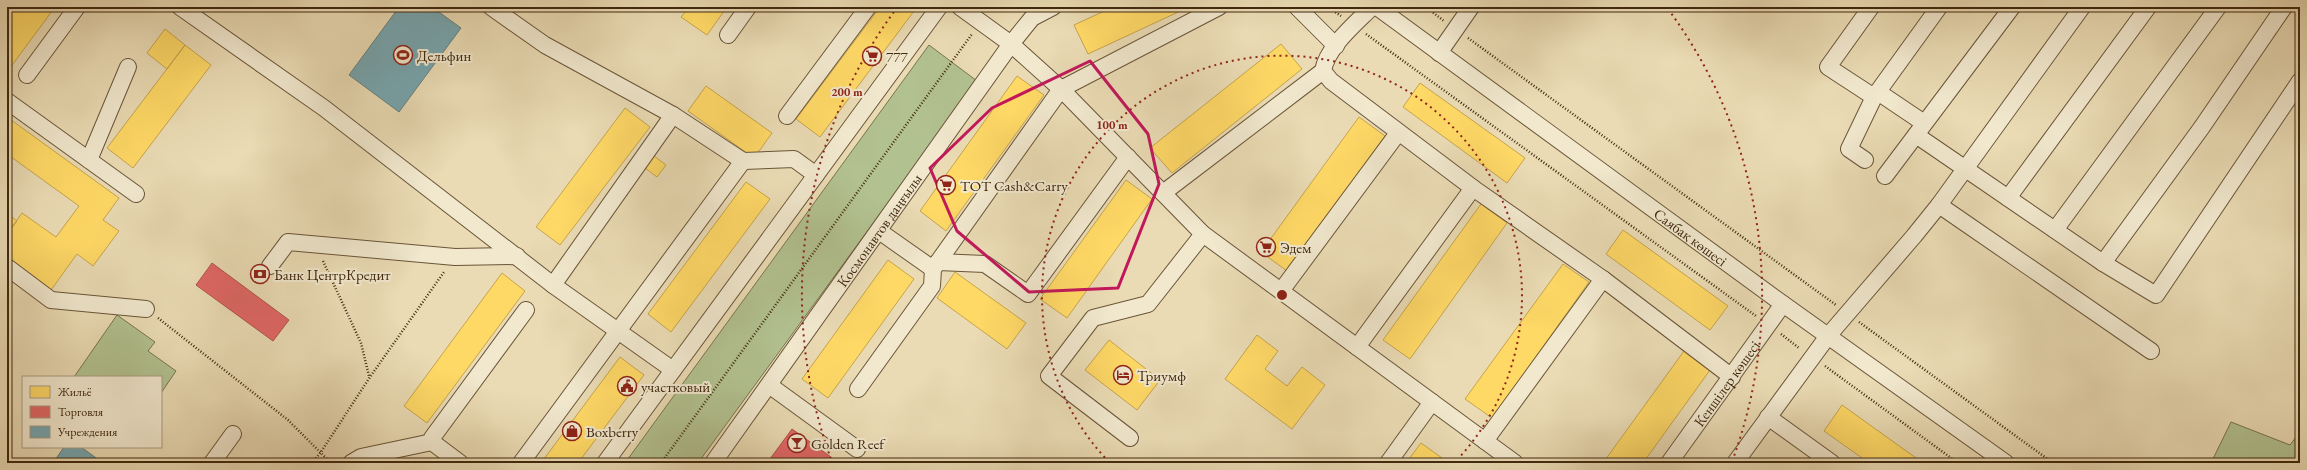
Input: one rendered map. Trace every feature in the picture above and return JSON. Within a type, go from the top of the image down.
[{"type":"street","points":[[27,75],[77,7]]},
{"type":"street","points":[[180,7],[324,108],[553,285],[673,370]]},
{"type":"street","points":[[491,7],[545,45],[673,115],[743,161],[794,159],[816,175]]},
{"type":"street","points":[[728,35],[748,7]]},
{"type":"street","points":[[787,116],[868,7]]},
{"type":"street","points":[[605,463],[939,7]]},
{"type":"street","points":[[960,7],[1011,44],[1062,89],[1203,234],[1515,463]]},
{"type":"street","name":"Космонавтов даңғылы","points":[[713,463],[1011,44],[1032,18],[1053,7]]},
{"type":"street","points":[[858,388],[932,286],[936,266],[1062,89],[1219,7]]},
{"type":"street","points":[[1297,7],[1336,46]]},
{"type":"street","points":[[1163,193],[1323,71],[1325,62],[1336,46],[1372,7]]},
{"type":"street","name":"Саябақ көшесі","points":[[1377,7],[1783,304],[2006,463]]},
{"type":"street","points":[[1439,53],[1471,7]]},
{"type":"street","points":[[1871,7],[1828,67],[1876,94],[1920,129],[1965,168],[2103,263],[2156,295],[2300,81]]},
{"type":"street","points":[[1865,160],[1849,149],[1876,94],[1939,7]]},
{"type":"street","points":[[1885,176],[2012,7]]},
{"type":"street","points":[[1735,463],[1828,336],[1847,312],[1914,236],[1938,205],[2082,7]]},
{"type":"street","points":[[2008,198],[2148,7]]},
{"type":"street","points":[[2055,230],[2218,7]]},
{"type":"street","points":[[2103,263],[2202,127],[2284,7]]},
{"type":"street","points":[[89,160],[128,67]]},
{"type":"street","points":[[1323,71],[1331,81],[1398,133],[1473,188],[1603,279],[1732,377]]},
{"type":"street","points":[[7,101],[136,194]]},
{"type":"street","points":[[553,285],[673,115]]},
{"type":"street","points":[[1281,291],[1398,133]]},
{"type":"street","points":[[879,230],[936,266],[985,264],[1028,294],[1128,157]]},
{"type":"street","points":[[521,463],[743,161]]},
{"type":"street","points":[[1357,347],[1473,188]]},
{"type":"street","points":[[1938,205],[2150,351]]},
{"type":"street","points":[[1130,438],[1049,376],[1092,318],[1148,304],[1203,234]]},
{"type":"street","points":[[270,266],[288,242],[455,257],[517,256]]},
{"type":"street","points":[[7,267],[51,300],[146,308]]},
{"type":"street","points":[[1485,441],[1603,279]]},
{"type":"street","name":"Кеншілер көшесі","points":[[1669,463],[1783,304]]},
{"type":"street","points":[[432,442],[432,438],[526,310]]},
{"type":"street","points":[[769,385],[857,449]]},
{"type":"street","points":[[1388,463],[1432,402]]},
{"type":"street","points":[[1768,417],[1829,462]]},
{"type":"street","points":[[212,463],[233,434]]},
{"type":"street","points":[[352,463],[361,457],[432,442],[460,463]]},
{"type":"path","points":[[1328,7],[1958,463]]},
{"type":"path","points":[[1426,7],[2053,463]]},
{"type":"path","points":[[661,463],[980,22]]},
{"type":"path","points":[[316,245],[361,342],[370,377]]},
{"type":"path","points":[[312,463],[321,452],[370,377],[455,257]]},
{"type":"path","points":[[146,308],[288,420],[321,452],[330,463]]},
{"type":"highlighted area","points":[[1090,61],[1148,134],[1159,184],[1118,288],[1029,292],[957,231],[930,168],[992,108]]},
{"type":"green space","points":[[929,45],[977,81],[698,463],[625,463]]},
{"type":"green space","points":[[117,315],[155,342],[148,351],[176,371],[162,392],[162,376],[75,376]]},
{"type":"green space","points":[[2231,422],[2290,445],[2300,432],[2300,463],[2211,463]]},
{"type":"building: Жильё","points":[[14,7],[55,7],[7,72],[7,16]]},
{"type":"building: Жильё","points":[[689,7],[727,7],[707,35],[681,17]]},
{"type":"building: Жильё","points":[[880,7],[917,7],[820,137],[796,119]]},
{"type":"building: Жильё","points":[[1113,7],[1189,7],[1088,54],[1074,25]]},
{"type":"building: Жильё","points":[[165,29],[185,45],[167,69],[147,53]]},
{"type":"building: Жильё","points":[[1281,44],[1302,69],[1172,173],[1150,148]]},
{"type":"building: Жильё","points":[[185,45],[211,65],[133,168],[107,148]]},
{"type":"building: Жильё","points":[[1017,76],[1044,95],[946,231],[920,211]]},
{"type":"building: Жильё","points":[[1420,83],[1525,158],[1507,183],[1403,107]]},
{"type":"building: Жильё","points":[[706,86],[772,133],[754,158],[688,111]]},
{"type":"building: Жильё","points":[[625,108],[650,127],[560,245],[536,227]]},
{"type":"building: Жильё","points":[[7,117],[119,198],[103,220],[119,231],[93,266],[77,254],[51,290],[7,258],[7,234],[22,213],[56,237],[79,206],[7,154]]},
{"type":"building: Жильё","points":[[1359,117],[1385,136],[1287,271],[1261,252]]},
{"type":"building: Жильё","points":[[654,156],[666,165],[657,177],[645,168]]},
{"type":"building: Жильё","points":[[1126,180],[1152,199],[1067,318],[1040,299]]},
{"type":"building: Жильё","points":[[746,182],[770,199],[671,332],[648,314]]},
{"type":"building: Жильё","points":[[1481,204],[1507,223],[1410,359],[1383,340]]},
{"type":"building: Жильё","points":[[7,213],[17,221],[7,234]]},
{"type":"building: Жильё","points":[[1623,230],[1728,306],[1710,330],[1606,254]]},
{"type":"building: Жильё","points":[[888,260],[914,279],[828,398],[802,379]]},
{"type":"building: Жильё","points":[[1563,264],[1589,282],[1492,418],[1465,399]]},
{"type":"building: Жильё","points":[[955,272],[1026,323],[1007,349],[937,298]]},
{"type":"building: Жильё","points":[[502,273],[525,291],[427,423],[404,406]]},
{"type":"building: Жильё","points":[[1257,335],[1278,351],[1265,369],[1287,386],[1302,367],[1325,385],[1292,429],[1225,379]]},
{"type":"building: Жильё","name":"Триумф","points":[[1109,340],[1160,380],[1137,410],[1085,370]]},
{"type":"building: Жильё","points":[[1684,351],[1710,370],[1643,463],[1603,463]]},
{"type":"building: Жильё","points":[[620,357],[644,375],[578,463],[541,463]]},
{"type":"building: Жильё","points":[[1842,405],[1923,463],[1869,463],[1824,431]]},
{"type":"building: Жильё","points":[[1421,443],[1449,463],[1406,463]]},
{"type":"building: Жильё","points":[[391,456],[401,463],[386,463]]},
{"type":"building: Торговля","points":[[212,263],[289,320],[273,341],[196,285]]},
{"type":"building: Торговля","name":"Golden Reef","points":[[792,429],[831,457],[826,463],[767,463]]},
{"type":"building: Учреждения","points":[[399,7],[432,7],[461,28],[399,112],[349,75]]},
{"type":"building: Учреждения","points":[[63,448],[82,448],[103,463],[53,463]]},
{"type":"place","name":"Дельфин","points":[[403,55]]},
{"type":"place","name":"777","points":[[872,56]]},
{"type":"place","name":"TOT Cash&Carry","points":[[946,185]]},
{"type":"place","name":"Эдем","points":[[1266,247]]},
{"type":"place","name":"Банк ЦентрКредит","points":[[260,274]]},
{"type":"place","name":"Триумф","points":[[1123,375]]},
{"type":"place","name":"участковый","points":[[627,386]]},
{"type":"place","name":"Boxberry","points":[[572,431]]},
{"type":"place","name":"Golden Reef","points":[[797,443]]}]
